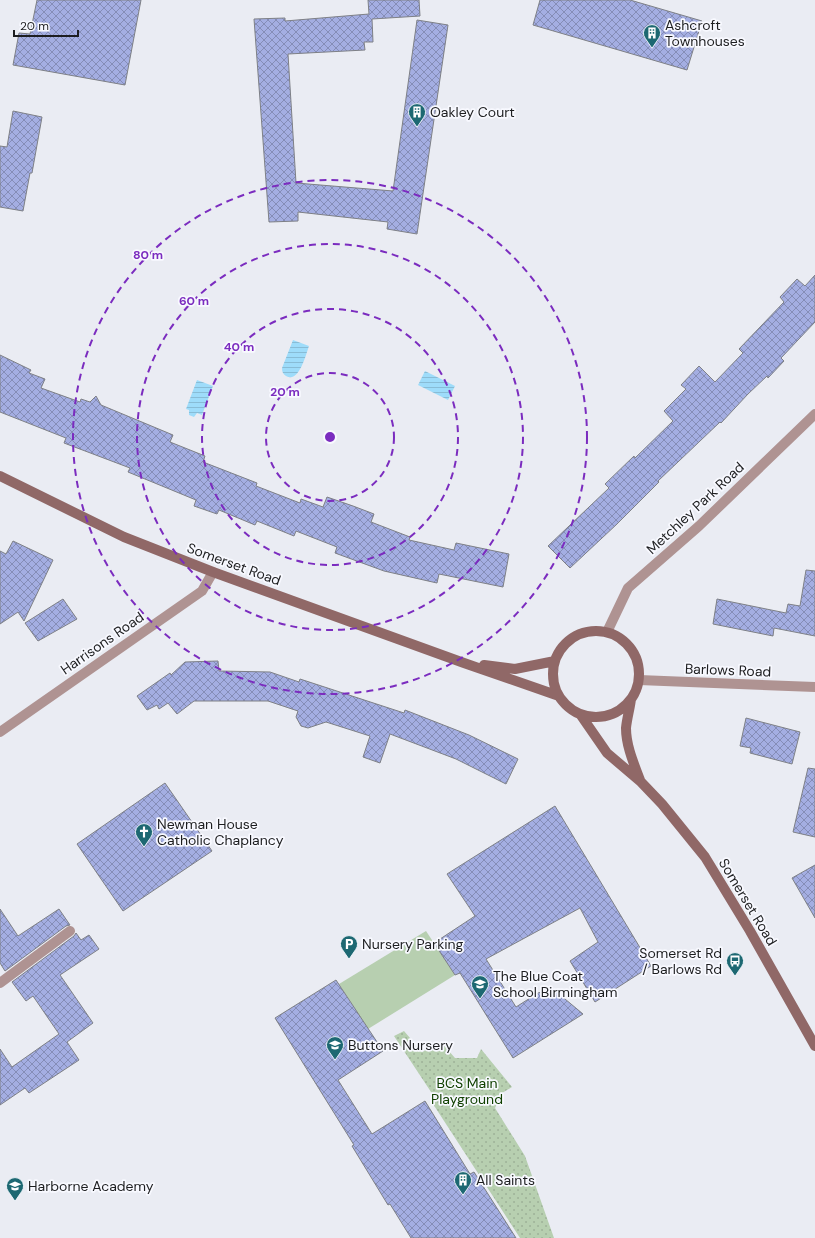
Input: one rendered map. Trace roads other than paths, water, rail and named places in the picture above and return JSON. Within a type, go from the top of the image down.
[{"type":"street","name":"Metchley Park Road","points":[[607,632],[628,588],[699,526],[815,414]]},
{"type":"street","name":"Somerset Road","points":[[0,476],[124,537],[213,572],[559,696]]},
{"type":"street","name":"Harrisons Road","points":[[0,732],[202,591],[213,572]]},
{"type":"street","points":[[584,632],[607,632],[617,636],[628,645],[634,653],[638,663],[639,680],[631,699],[610,715],[593,717],[580,714],[569,707],[559,696],[553,679],[555,661],[562,648],[573,637],[584,632]]},
{"type":"street","name":"Somerset Road","points":[[464,663],[515,669],[555,661]]},
{"type":"street","name":"Barlows Road","points":[[639,680],[815,687]]},
{"type":"street","name":"Somerset Road","points":[[631,699],[626,727],[627,743],[641,782]]},
{"type":"street","name":"Somerset Road","points":[[580,714],[607,752],[641,782],[662,804],[705,857],[750,931],[815,1046]]},
{"type":"street","points":[[0,983],[70,931]]},
{"type":"water","points":[[293,340],[309,346],[301,367],[295,376],[291,377],[286,376],[282,372],[282,368]]},
{"type":"water","points":[[425,371],[455,386],[448,400],[418,385]]},
{"type":"water","points":[[197,380],[213,386],[202,415],[197,413],[194,417],[189,415],[189,410],[186,409]]},
{"type":"place","name":"Ashcroft Townhouses","points":[[652,48]]},
{"type":"place","name":"Oakley Court","points":[[417,127]]},
{"type":"place","name":"Newman House Catholic Chaplancy","points":[[144,847]]},
{"type":"place","name":"Nursery Parking","points":[[349,959]]},
{"type":"place","name":"Somerset Rd / Barlows Rd","points":[[735,976]]},
{"type":"place","name":"The Blue Coat School Birmingham","points":[[480,999]]},
{"type":"place","name":"Buttons Nursery","points":[[335,1060]]},
{"type":"place","name":"All Saints","points":[[463,1195]]},
{"type":"place","name":"Harborne Academy","points":[[15,1201]]},
{"type":"park label","name":"BCS Main Playground","points":[[467,1092]]}]
